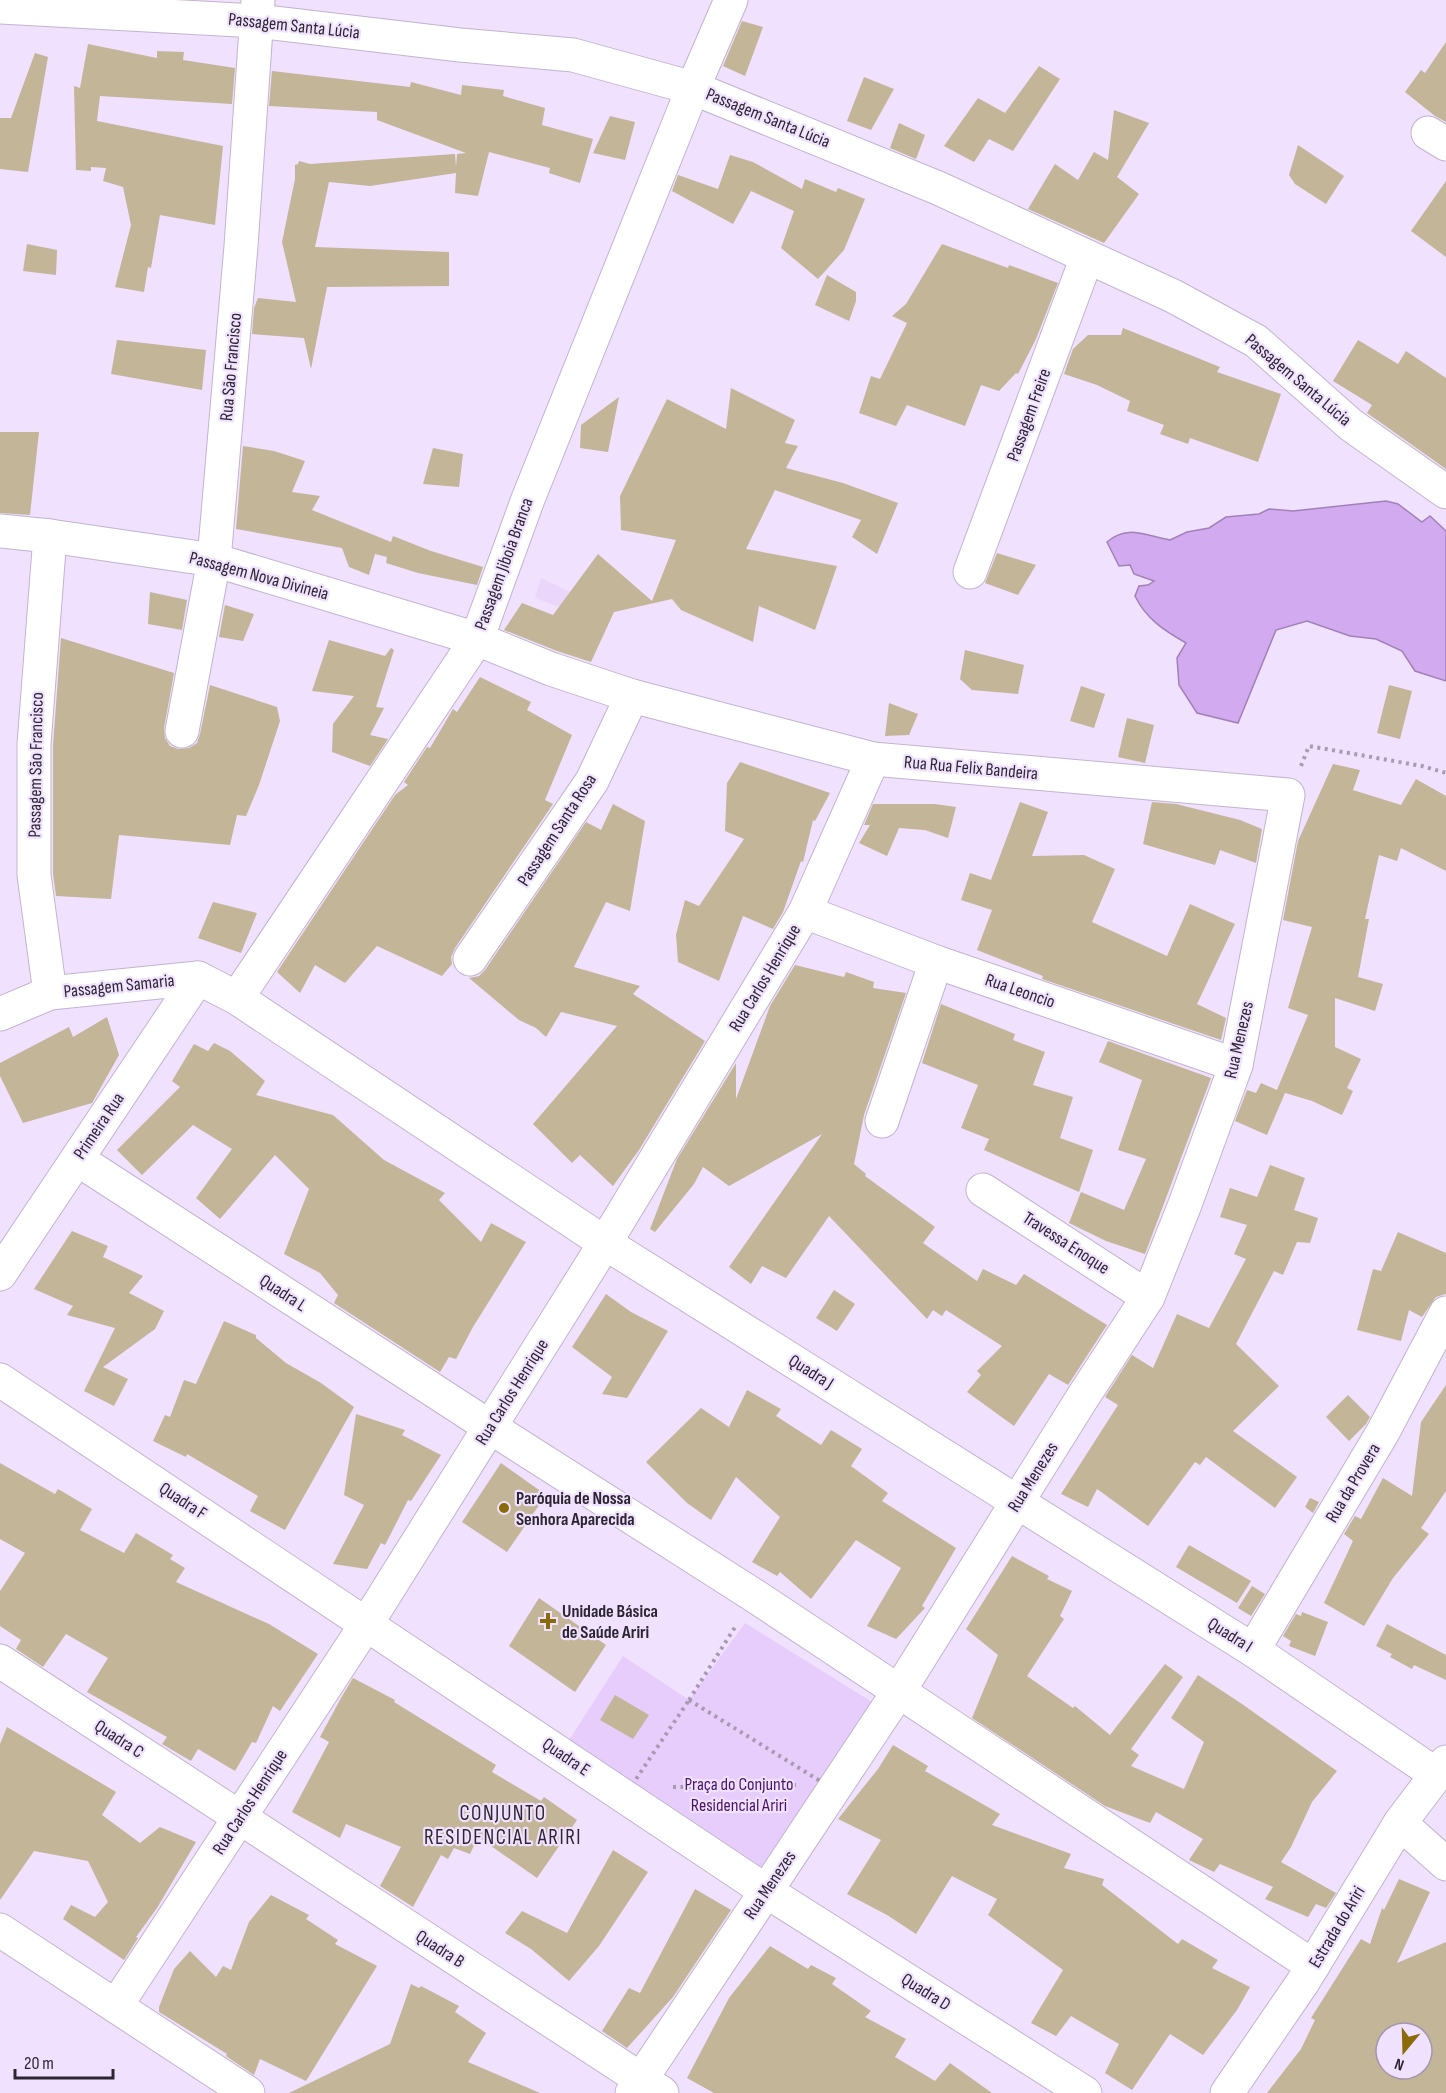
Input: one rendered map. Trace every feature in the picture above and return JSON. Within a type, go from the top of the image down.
[{"type":"street","name":"Passagem Jiboia Branca","points":[[237,998],[477,639],[532,488],[693,88],[731,0]]},
{"type":"street","name":"Passagem Santa Lúcia","points":[[0,7],[257,10],[460,45],[573,55],[693,88],[938,188],[1173,296],[1256,341],[1351,425],[1446,492]]},
{"type":"street","name":"Rua São Francisco","points":[[182,731],[213,560],[241,246],[257,10]]},
{"type":"street","name":"Passagem Freire","points":[[970,572],[1087,257]]},
{"type":"street","name":"Passagem Nova Divineia","points":[[0,531],[213,560],[477,639]]},
{"type":"street","name":"Passagem São Francisco","points":[[50,536],[36,723],[34,875],[50,993]]},
{"type":"street","name":"Rua Rua Felix Bandeira","points":[[477,639],[551,669],[632,696],[873,759],[1288,795]]},
{"type":"street","name":"Passagem Santa Rosa","points":[[470,958],[591,781],[632,696]]},
{"type":"street","name":"Rua Carlos Henrique","points":[[116,2006],[367,1623],[605,1243],[805,912],[873,759]]},
{"type":"street","name":"Rua Menezes","points":[[645,2088],[766,1891],[899,1691],[1148,1297],[1236,1065],[1288,795]]},
{"type":"street","name":"Rua Leoncio","points":[[805,912],[936,962],[1236,1065]]},
{"type":"street","points":[[882,1120],[936,962]]},
{"type":"street","name":"Passagem Samaria","points":[[0,1014],[50,993],[198,978],[237,998]]},
{"type":"street","name":"Primeira Rua","points":[[0,1274],[198,978]]},
{"type":"street","points":[[237,998],[605,1243]]},
{"type":"street","name":"Quadra L","points":[[77,1159],[490,1427]]},
{"type":"street","name":"Travessa Enoque","points":[[983,1190],[1148,1297]]},
{"type":"street","name":"Quadra J","points":[[605,1243],[1018,1502]]},
{"type":"street","name":"Rua da Provera","points":[[1253,1650],[1383,1432],[1446,1313]]},
{"type":"street","name":"Quadra F","points":[[0,1380],[367,1623]]},
{"type":"street","points":[[490,1427],[755,1596],[1314,1966]]},
{"type":"street","name":"Quadra I","points":[[1018,1502],[1441,1768]]},
{"type":"street","name":"Quadra E","points":[[367,1623],[766,1891]]},
{"type":"street","name":"Quadra C","points":[[0,1661],[239,1818]]},
{"type":"street","name":"Estrada do Ariri","points":[[1227,2093],[1314,1966],[1400,1823],[1441,1768]]},
{"type":"street","name":"Quadra B","points":[[239,1818],[645,2088]]},
{"type":"street","points":[[1400,1823],[1446,1864]]},
{"type":"street","name":"Quadra D","points":[[766,1891],[1085,2093]]},
{"type":"street","points":[[0,1930],[248,2093]]},
{"type":"path","points":[[1288,795],[1309,746],[1422,766],[1446,773]]},
{"type":"path","points":[[630,1788],[755,1596]]},
{"type":"path","points":[[689,1700],[825,1784]]},
{"type":"path","points":[[813,1785],[825,1784]]},
{"type":"path","points":[[630,1788],[766,1876],[825,1784]]},
{"type":"path","points":[[665,1788],[802,1785]]},
{"type":"path","points":[[630,1788],[642,1788]]},
{"type":"shaded area","points":[[1386,501],[1398,504],[1422,522],[1430,516],[1446,531],[1446,681],[1415,671],[1402,651],[1376,639],[1350,636],[1307,621],[1276,630],[1238,723],[1197,713],[1179,685],[1177,658],[1186,643],[1150,618],[1135,596],[1139,586],[1148,585],[1154,581],[1134,574],[1130,565],[1119,566],[1107,542],[1129,532],[1170,540],[1187,532],[1209,528],[1226,517],[1259,514],[1269,509],[1293,511]]},
{"type":"shaded area","points":[[541,578],[604,608],[599,621],[535,598]]},
{"type":"green space","name":"Praça do Conjunto Residencial Ariri","points":[[745,1623],[872,1702],[767,1876],[564,1748],[623,1656],[689,1700]]},
{"type":"building","points":[[742,21],[763,27],[745,76],[723,66]]},
{"type":"building","points":[[1446,42],[1446,122],[1405,92],[1421,70],[1425,73]]},
{"type":"building","points":[[88,44],[157,58],[157,51],[184,52],[183,60],[235,68],[232,104],[100,96],[97,121],[223,146],[215,225],[160,215],[151,268],[148,267],[144,292],[115,287],[131,225],[123,187],[103,181],[106,168],[91,167],[91,171],[76,170],[74,86],[80,88]]},
{"type":"building","points":[[35,53],[48,57],[28,172],[0,169],[0,118],[11,118]]},
{"type":"building","points":[[1039,66],[1060,79],[1013,151],[989,139],[974,162],[944,146],[978,98],[1005,113]]},
{"type":"building","points":[[272,71],[410,87],[411,82],[461,95],[462,85],[504,90],[503,96],[545,108],[542,125],[593,139],[580,183],[549,173],[550,168],[489,152],[478,196],[455,193],[456,173],[370,186],[329,182],[315,247],[449,252],[449,286],[327,287],[311,369],[304,338],[252,334],[254,308],[258,298],[296,302],[282,242],[295,179],[295,165],[299,161],[310,164],[455,154],[456,167],[457,154],[466,153],[377,120],[377,112],[269,106]]},
{"type":"building","points":[[864,77],[894,89],[871,130],[847,121]]},
{"type":"building","points":[[1114,110],[1149,123],[1117,177],[1139,194],[1104,243],[1028,209],[1055,164],[1078,180],[1094,152],[1108,160]]},
{"type":"building","points":[[610,116],[635,122],[625,160],[593,153]]},
{"type":"building","points":[[899,123],[925,135],[916,159],[890,148]]},
{"type":"building","points":[[1298,145],[1344,176],[1326,204],[1295,184],[1289,175]]},
{"type":"building","points":[[730,155],[753,162],[802,189],[805,179],[836,192],[838,188],[865,199],[844,250],[818,279],[781,248],[794,211],[751,191],[733,224],[672,191],[678,175],[718,189]]},
{"type":"building","points":[[1446,181],[1446,257],[1411,231]]},
{"type":"building","points":[[27,244],[57,250],[56,275],[23,271]]},
{"type":"building","points":[[942,244],[1058,283],[1036,339],[1018,374],[1016,373],[999,391],[981,385],[965,426],[907,405],[896,426],[859,413],[871,376],[880,379],[907,323],[892,316],[906,304]]},
{"type":"building","points":[[827,275],[856,292],[856,301],[849,321],[815,305]]},
{"type":"building","points":[[1123,328],[1220,367],[1217,372],[1281,394],[1258,462],[1190,438],[1188,444],[1160,434],[1164,425],[1127,411],[1130,401],[1097,385],[1064,374],[1073,349],[1088,335],[1121,335]]},
{"type":"building","points":[[117,340],[206,350],[202,390],[111,374]]},
{"type":"building","points":[[1358,340],[1398,364],[1406,351],[1446,378],[1446,469],[1367,413],[1372,405],[1333,381]]},
{"type":"building","points":[[731,388],[795,420],[785,443],[798,446],[786,468],[843,483],[898,503],[877,554],[852,537],[861,520],[775,490],[746,549],[837,566],[815,630],[759,606],[753,642],[681,610],[672,599],[614,612],[591,662],[504,630],[522,603],[553,615],[598,554],[652,601],[676,540],[621,530],[620,496],[667,399],[726,429]]},
{"type":"building","points":[[619,397],[608,452],[580,448],[581,425]]},
{"type":"building","points":[[0,432],[39,432],[30,515],[0,513]]},
{"type":"building","points":[[243,446],[274,451],[305,461],[292,492],[320,496],[312,510],[391,542],[393,536],[431,551],[483,567],[477,585],[418,573],[386,563],[387,557],[375,554],[369,575],[349,567],[342,548],[236,529]]},
{"type":"building","points":[[433,448],[463,454],[459,487],[423,484]]},
{"type":"building","points":[[997,553],[1036,565],[1018,595],[985,583]]},
{"type":"building","points":[[150,592],[187,600],[182,630],[148,624]]},
{"type":"building","points":[[225,605],[254,614],[243,641],[219,637]]},
{"type":"building","points":[[61,638],[174,673],[164,728],[165,738],[170,746],[178,749],[189,748],[197,743],[210,685],[277,707],[280,721],[259,785],[246,816],[237,815],[230,845],[119,835],[111,899],[56,896],[53,874],[53,745]]},
{"type":"building","points":[[329,640],[385,656],[391,648],[394,650],[376,707],[384,708],[370,735],[388,739],[370,766],[332,752],[333,724],[354,696],[312,691]]},
{"type":"building","points":[[965,650],[1024,665],[1018,694],[972,690],[960,679]]},
{"type":"building","points":[[480,677],[531,702],[527,710],[572,735],[545,800],[553,804],[455,948],[451,957],[452,964],[442,976],[377,946],[345,983],[315,965],[300,993],[277,972],[395,795],[408,785],[404,782],[427,747],[430,748],[453,709],[457,712]]},
{"type":"building","points":[[1389,685],[1412,691],[1400,739],[1377,733]]},
{"type":"building","points":[[1081,686],[1105,694],[1094,728],[1070,721]]},
{"type":"building","points":[[889,703],[918,714],[909,735],[885,736]]},
{"type":"building","points":[[1127,718],[1154,725],[1145,763],[1118,757]]},
{"type":"building","points":[[740,762],[830,793],[815,821],[813,820],[803,862],[801,861],[783,912],[773,929],[743,916],[719,981],[678,962],[676,935],[685,900],[699,906],[744,839],[725,831],[727,783]]},
{"type":"building","points":[[1333,764],[1360,770],[1353,790],[1401,805],[1416,779],[1446,796],[1446,871],[1401,848],[1397,861],[1379,855],[1365,919],[1369,919],[1358,977],[1383,984],[1375,1011],[1335,998],[1335,1047],[1361,1059],[1347,1088],[1353,1091],[1342,1115],[1312,1101],[1282,1092],[1285,1093],[1267,1135],[1235,1121],[1247,1090],[1256,1093],[1261,1083],[1277,1090],[1308,1015],[1288,1008],[1312,927],[1283,920],[1298,841]]},
{"type":"building","points":[[1020,802],[1048,812],[1032,856],[1084,855],[1115,869],[1092,922],[1167,956],[1190,904],[1235,924],[1197,1004],[1226,1018],[1221,1040],[1042,979],[1043,976],[977,950],[992,910],[961,900],[970,873],[991,880]]},
{"type":"building","points":[[1152,802],[1176,804],[1240,820],[1262,829],[1256,863],[1220,850],[1215,865],[1143,844]]},
{"type":"building","points":[[613,804],[645,821],[630,911],[606,902],[574,967],[640,986],[633,994],[705,1041],[639,1150],[613,1186],[580,1155],[572,1163],[533,1124],[617,1026],[561,1012],[546,1037],[536,1028],[519,1020],[469,978],[479,976],[485,970],[586,822],[601,830]]},
{"type":"building","points":[[873,804],[935,804],[956,807],[948,838],[925,830],[899,828],[887,856],[859,843],[870,825],[864,825]]},
{"type":"building","points":[[213,902],[257,913],[241,953],[198,938]]},
{"type":"building","points":[[795,965],[844,977],[846,972],[874,982],[873,988],[906,993],[864,1115],[854,1164],[866,1174],[865,1176],[935,1227],[923,1243],[977,1281],[983,1269],[1016,1285],[1024,1274],[1107,1325],[1068,1385],[1049,1374],[1014,1426],[967,1392],[981,1375],[977,1371],[1002,1346],[946,1310],[942,1316],[933,1310],[927,1319],[829,1216],[786,1278],[762,1266],[751,1284],[729,1267],[822,1134],[729,1186],[703,1167],[694,1184],[655,1232],[650,1229],[677,1159],[736,1063],[736,1099],[770,1006]]},
{"type":"building","points":[[941,1004],[1015,1034],[1013,1040],[1045,1052],[1033,1085],[1073,1097],[1060,1138],[1093,1150],[1079,1192],[984,1150],[989,1139],[961,1128],[978,1085],[922,1063]]},
{"type":"building","points":[[107,1017],[119,1055],[92,1103],[23,1123],[0,1076],[0,1063],[69,1027],[73,1037]]},
{"type":"building","points":[[1108,1041],[1211,1078],[1145,1254],[1106,1241],[1069,1223],[1081,1192],[1124,1210],[1146,1159],[1118,1150],[1142,1080],[1099,1062]]},
{"type":"building","points":[[214,1043],[230,1051],[265,1081],[256,1095],[333,1115],[384,1160],[445,1193],[439,1200],[481,1242],[491,1223],[526,1242],[473,1327],[456,1359],[449,1357],[440,1372],[334,1303],[338,1295],[320,1273],[284,1254],[309,1189],[275,1155],[220,1219],[196,1198],[232,1149],[193,1125],[142,1175],[117,1150],[180,1087],[172,1081],[194,1044],[208,1051]]},
{"type":"building","points":[[1270,1165],[1305,1178],[1294,1210],[1318,1218],[1310,1243],[1297,1242],[1283,1275],[1274,1271],[1236,1344],[1279,1386],[1233,1431],[1297,1477],[1275,1508],[1206,1457],[1200,1465],[1195,1462],[1148,1526],[1097,1489],[1088,1507],[1061,1494],[1118,1405],[1105,1397],[1132,1355],[1153,1368],[1177,1314],[1209,1328],[1246,1259],[1234,1254],[1247,1225],[1220,1217],[1230,1188],[1257,1197]]},
{"type":"building","points":[[72,1231],[108,1246],[103,1257],[143,1276],[129,1293],[164,1311],[155,1329],[103,1367],[128,1379],[114,1406],[84,1391],[115,1328],[67,1315],[73,1306],[34,1289]]},
{"type":"building","points":[[1398,1232],[1446,1253],[1446,1294],[1436,1297],[1422,1317],[1409,1310],[1401,1341],[1357,1330],[1373,1269],[1381,1271]]},
{"type":"building","points":[[834,1290],[855,1304],[837,1331],[816,1318]]},
{"type":"building","points":[[606,1294],[631,1312],[668,1331],[627,1398],[602,1394],[612,1377],[572,1347]]},
{"type":"building","points":[[224,1321],[256,1335],[256,1338],[286,1363],[321,1383],[354,1407],[285,1530],[250,1511],[258,1496],[187,1454],[186,1457],[153,1441],[165,1415],[170,1417],[184,1380],[196,1384]]},
{"type":"building","points":[[1446,1385],[1446,1491],[1421,1528],[1429,1534],[1393,1578],[1364,1626],[1324,1603],[1353,1541],[1344,1534],[1355,1516],[1361,1519],[1383,1478],[1412,1496],[1421,1422]]},
{"type":"building","points":[[747,1390],[781,1409],[776,1416],[821,1445],[831,1430],[862,1449],[851,1466],[888,1493],[882,1501],[956,1548],[922,1606],[925,1608],[896,1639],[867,1626],[901,1568],[856,1540],[811,1599],[780,1572],[777,1576],[752,1562],[780,1517],[736,1477],[711,1520],[687,1503],[646,1462],[701,1408],[729,1427]]},
{"type":"building","points":[[1348,1395],[1370,1417],[1349,1441],[1326,1417]]},
{"type":"building","points":[[356,1414],[405,1430],[402,1435],[441,1455],[411,1501],[408,1500],[385,1545],[381,1543],[367,1569],[333,1564],[364,1505],[344,1495]]},
{"type":"building","points":[[0,1463],[55,1494],[58,1489],[92,1509],[80,1530],[124,1553],[136,1533],[173,1555],[170,1559],[185,1568],[176,1582],[269,1624],[318,1654],[280,1711],[273,1706],[256,1743],[252,1742],[235,1771],[198,1749],[191,1761],[162,1744],[167,1737],[87,1692],[108,1658],[66,1634],[43,1667],[16,1649],[21,1640],[0,1626],[0,1591],[25,1553],[0,1539]]},
{"type":"building","name":"Paróquia de Nossa Senhora Aparecida","points":[[501,1463],[546,1495],[507,1552],[462,1522]]},
{"type":"building","points":[[1310,1498],[1319,1502],[1313,1513],[1305,1507]]},
{"type":"building","points":[[1189,1545],[1251,1581],[1237,1603],[1176,1567]]},
{"type":"building","points":[[1012,1556],[1049,1576],[1047,1579],[1072,1591],[1060,1616],[1064,1619],[1027,1676],[1073,1708],[1075,1706],[1110,1735],[1165,1664],[1183,1677],[1131,1749],[1139,1755],[1131,1766],[1184,1789],[1204,1742],[1171,1718],[1198,1675],[1337,1771],[1312,1802],[1291,1847],[1281,1862],[1336,1893],[1326,1908],[1316,1904],[1308,1917],[1265,1899],[1273,1887],[1220,1864],[1214,1872],[1189,1860],[1203,1839],[1156,1812],[1150,1823],[1105,1806],[972,1718],[998,1655],[966,1629]]},
{"type":"building","points":[[1252,1586],[1265,1594],[1251,1616],[1238,1608]]},
{"type":"building","name":"Unidade Básica de Saúde Ariri","points":[[539,1598],[606,1645],[575,1692],[509,1646]]},
{"type":"building","points":[[1302,1612],[1328,1622],[1315,1656],[1289,1646],[1291,1641],[1283,1636],[1296,1614],[1301,1616]]},
{"type":"building","points":[[1387,1624],[1446,1655],[1446,1680],[1414,1665],[1412,1669],[1390,1657],[1392,1654],[1376,1646]]},
{"type":"building","points":[[353,1678],[395,1700],[394,1702],[496,1765],[492,1772],[541,1801],[544,1797],[577,1820],[537,1878],[478,1837],[470,1854],[454,1848],[448,1859],[441,1855],[413,1907],[380,1886],[401,1847],[346,1824],[340,1838],[292,1812],[329,1742],[320,1737]]},
{"type":"building","points":[[615,1695],[649,1715],[633,1739],[600,1720]]},
{"type":"building","points":[[7,1727],[116,1792],[102,1815],[140,1843],[160,1827],[196,1842],[124,1960],[63,1919],[71,1905],[95,1917],[108,1902],[88,1861],[34,1851],[0,1900],[0,1744]]},
{"type":"building","points":[[893,1745],[928,1766],[925,1771],[1000,1814],[992,1825],[1071,1854],[1064,1868],[1104,1879],[1102,1885],[1178,1944],[1182,1939],[1218,1960],[1212,1968],[1250,1987],[1237,2010],[1203,2055],[1170,2034],[1132,2090],[1105,2073],[1119,2044],[1071,2016],[1056,2036],[1031,2023],[1063,1970],[988,1915],[997,1899],[952,1876],[916,1934],[887,1915],[847,1894],[881,1840],[838,1819],[878,1769]]},
{"type":"building","points":[[613,1850],[648,1872],[599,1946],[569,1981],[531,1949],[505,1933],[522,1911],[567,1933]]},
{"type":"building","points":[[1399,1879],[1430,1892],[1397,1963],[1446,1942],[1446,2093],[1267,2093],[1301,2049],[1315,2020],[1311,2018],[1361,1939],[1370,1944],[1382,1908],[1384,1910]]},
{"type":"building","points":[[695,1889],[731,1910],[673,1997],[627,2048],[602,2031],[629,1988],[640,1993]]},
{"type":"building","points":[[271,1895],[309,1915],[306,1919],[338,1940],[335,1944],[377,1966],[306,2081],[260,2059],[254,2075],[226,2056],[227,2054],[159,2012],[174,1969],[190,1951],[216,1977],[223,1966],[231,1970],[249,1922]]},
{"type":"building","points":[[770,1946],[808,1969],[811,1965],[836,1978],[832,1984],[871,2011],[865,2017],[906,2039],[895,2057],[935,2081],[950,2063],[992,2093],[714,2093],[687,2078],[729,1998]]},
{"type":"building","points":[[411,1984],[419,1988],[421,1986],[459,2006],[455,2012],[486,2033],[468,2062],[540,2093],[289,2093],[390,2044]]},
{"type":"place","name":"Paróquia de Nossa Senhora Aparecida","points":[[504,1508]]},
{"type":"place","name":"Unidade Básica de Saúde Ariri","points":[[548,1621]]},
{"type":"district","name":"CONJUNTO RESIDENCIAL ARIRI","points":[[503,1825]]}]
